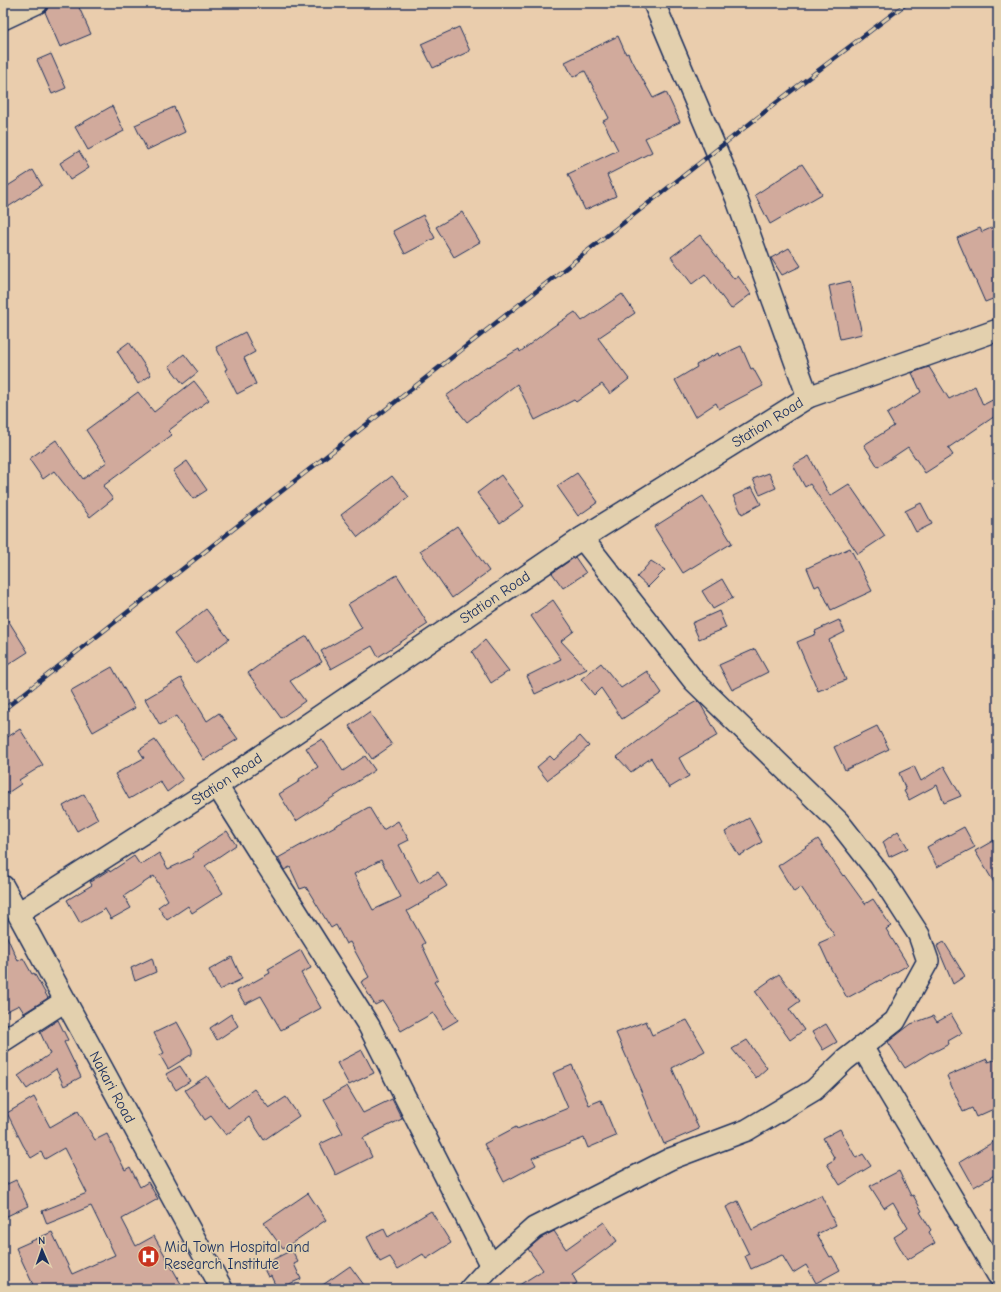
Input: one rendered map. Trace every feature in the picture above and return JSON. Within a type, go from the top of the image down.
[{"type":"street","points":[[3,20],[37,3]]},
{"type":"street","points":[[654,3],[736,197],[808,397]]},
{"type":"street","name":"Station Road","points":[[18,913],[217,786],[582,538],[808,397],[998,330]]},
{"type":"street","points":[[470,1289],[491,1266],[534,1228],[670,1159],[747,1130],[814,1090],[845,1060],[895,1021],[928,961],[919,935],[881,876],[838,821],[694,681],[582,538]]},
{"type":"street","points":[[217,786],[369,1026],[491,1266]]},
{"type":"street","name":"Nakari Road","points":[[3,886],[222,1289]]},
{"type":"street","points":[[3,1041],[65,1001]]},
{"type":"street","points":[[862,1047],[998,1275]]},
{"type":"building","points":[[49,3],[77,3],[91,34],[60,47],[45,12]]},
{"type":"building","points":[[459,27],[470,51],[433,68],[421,44]]},
{"type":"building","points":[[618,36],[626,54],[628,53],[653,98],[666,92],[680,122],[645,138],[652,152],[607,175],[616,196],[585,210],[568,174],[618,150],[603,121],[609,118],[585,71],[573,77],[565,62]]},
{"type":"building","points":[[51,54],[66,88],[52,94],[37,60]]},
{"type":"building","points":[[112,106],[124,131],[88,150],[75,127]]},
{"type":"building","points":[[174,107],[185,132],[147,150],[135,125]]},
{"type":"building","points":[[79,151],[89,168],[70,180],[60,163]]},
{"type":"building","points":[[802,164],[822,194],[770,224],[755,195]]},
{"type":"building","points":[[33,170],[42,185],[8,207],[3,199],[3,189]]},
{"type":"building","points":[[462,212],[480,242],[454,257],[436,227]]},
{"type":"building","points":[[423,215],[435,238],[405,254],[393,231]]},
{"type":"building","points":[[998,225],[998,297],[985,302],[957,238],[980,228],[982,232]]},
{"type":"building","points":[[700,235],[734,279],[738,276],[751,294],[731,309],[705,274],[692,284],[671,257]]},
{"type":"building","points":[[789,248],[801,266],[782,275],[771,258]]},
{"type":"building","points":[[850,281],[862,334],[840,339],[829,286]]},
{"type":"building","points":[[622,294],[635,313],[598,338],[629,379],[610,394],[602,384],[576,402],[574,400],[535,420],[517,384],[467,422],[446,396],[487,366],[488,367],[519,349],[520,352],[575,312],[582,321]]},
{"type":"building","points":[[245,332],[255,352],[244,358],[256,384],[237,394],[216,347]]},
{"type":"building","points":[[129,342],[151,375],[138,384],[117,351]]},
{"type":"building","points":[[741,346],[751,369],[753,368],[763,386],[719,409],[716,403],[695,417],[675,380],[697,367],[696,365],[718,353],[719,356]]},
{"type":"building","points":[[184,354],[198,372],[183,384],[169,366]]},
{"type":"building","points":[[929,367],[949,399],[975,386],[983,405],[998,397],[998,414],[948,448],[953,455],[925,473],[908,447],[878,467],[864,445],[894,426],[887,414],[921,392],[912,373]]},
{"type":"building","points":[[194,381],[209,400],[168,431],[172,435],[103,486],[113,499],[90,517],[54,471],[43,479],[29,459],[56,440],[83,479],[107,462],[86,430],[138,392],[154,412]]},
{"type":"building","points":[[809,456],[830,496],[849,484],[885,536],[858,554],[810,484],[805,487],[793,465]]},
{"type":"building","points":[[187,461],[207,490],[193,499],[173,471]]},
{"type":"building","points":[[577,473],[598,502],[578,516],[557,486]]},
{"type":"building","points":[[769,473],[776,488],[760,495],[753,479]]},
{"type":"building","points":[[501,475],[524,506],[500,523],[477,493]]},
{"type":"building","points":[[392,476],[409,497],[358,537],[341,515]]},
{"type":"building","points":[[752,487],[761,504],[742,514],[733,496]]},
{"type":"building","points":[[703,496],[732,543],[683,573],[654,527]]},
{"type":"building","points":[[921,503],[932,524],[916,532],[905,511]]},
{"type":"building","points":[[457,526],[489,571],[452,598],[420,551]]},
{"type":"building","points":[[850,548],[872,591],[831,610],[819,585],[815,587],[807,568]]},
{"type":"building","points":[[575,557],[586,573],[563,588],[552,573]]},
{"type":"building","points":[[651,561],[665,570],[648,587],[637,577]]},
{"type":"building","points":[[397,575],[428,624],[378,657],[372,646],[331,669],[321,651],[362,628],[348,604]]},
{"type":"building","points":[[722,579],[733,598],[713,609],[702,591]]},
{"type":"building","points":[[553,600],[574,631],[561,641],[587,669],[535,694],[527,676],[561,659],[531,616]]},
{"type":"building","points":[[206,609],[229,639],[196,664],[174,634]]},
{"type":"building","points":[[719,611],[726,628],[699,639],[692,623]]},
{"type":"building","points":[[3,612],[28,652],[3,668]]},
{"type":"building","points":[[839,620],[845,632],[829,640],[846,680],[818,691],[797,642],[816,634],[815,631]]},
{"type":"building","points":[[307,636],[322,662],[290,681],[305,701],[281,718],[248,673],[272,656]]},
{"type":"building","points":[[485,640],[509,671],[491,683],[472,652]]},
{"type":"building","points":[[755,649],[768,672],[732,690],[719,665]]},
{"type":"building","points":[[601,663],[621,688],[647,671],[662,693],[622,719],[601,688],[594,695],[581,679]]},
{"type":"building","points":[[112,667],[135,708],[93,732],[70,691]]},
{"type":"building","points":[[181,678],[207,721],[219,713],[238,739],[204,760],[176,716],[160,725],[145,699]]},
{"type":"building","points":[[697,701],[701,705],[718,735],[679,758],[689,776],[669,788],[651,758],[631,772],[617,757],[671,716]]},
{"type":"building","points":[[369,712],[392,745],[372,759],[349,726]]},
{"type":"building","points":[[877,726],[889,749],[845,770],[834,747]]},
{"type":"building","points":[[20,729],[43,765],[19,780],[21,784],[3,796],[3,740]]},
{"type":"building","points":[[580,736],[589,746],[547,780],[537,767],[550,756],[554,760]]},
{"type":"building","points":[[322,739],[343,771],[365,756],[375,770],[296,821],[279,794],[300,781],[299,779],[318,767],[306,748]]},
{"type":"building","points":[[155,740],[183,780],[167,792],[160,781],[129,799],[115,774],[144,758],[139,750]]},
{"type":"building","points":[[914,766],[921,781],[944,766],[961,796],[944,803],[937,785],[909,800],[904,791],[906,790],[899,773]]},
{"type":"building","points":[[84,794],[98,819],[77,831],[63,806]]},
{"type":"building","points":[[369,807],[383,830],[398,821],[409,840],[399,845],[419,883],[438,872],[447,886],[407,911],[425,943],[422,945],[438,979],[434,982],[458,1020],[443,1029],[433,1013],[401,1031],[383,1001],[375,1005],[361,982],[369,977],[350,942],[346,944],[336,925],[331,928],[306,887],[300,889],[290,867],[284,870],[278,858]],"holes":[[[381,860],[401,897],[373,910],[354,874]]]},
{"type":"building","points":[[749,818],[762,842],[739,856],[725,832]]},
{"type":"building","points":[[964,827],[975,847],[937,867],[927,847]]},
{"type":"building","points":[[227,831],[236,845],[205,866],[223,893],[192,913],[188,906],[167,920],[158,907],[168,900],[154,876],[124,896],[131,908],[111,919],[105,909],[80,923],[67,900],[92,885],[90,882],[109,870],[110,872],[134,856],[140,865],[159,853],[168,869],[194,857],[192,854]]},
{"type":"building","points":[[898,831],[908,848],[889,857],[883,842]]},
{"type":"building","points":[[998,838],[998,889],[975,851]]},
{"type":"building","points":[[818,839],[843,876],[844,875],[865,904],[873,899],[891,926],[886,929],[908,965],[881,981],[880,980],[847,998],[819,943],[835,936],[801,887],[794,892],[778,866]]},
{"type":"building","points":[[3,928],[18,961],[23,958],[32,974],[34,973],[48,998],[24,1013],[19,1005],[3,1013]]},
{"type":"building","points":[[944,942],[965,976],[953,984],[937,946]]},
{"type":"building","points":[[301,950],[311,968],[301,973],[321,1008],[281,1030],[261,996],[245,1004],[237,991],[270,973],[268,969]]},
{"type":"building","points":[[232,957],[242,979],[219,990],[209,970]]},
{"type":"building","points":[[152,958],[156,972],[135,981],[131,968]]},
{"type":"building","points":[[779,974],[800,1001],[789,1009],[804,1030],[790,1040],[755,991]]},
{"type":"building","points":[[231,1014],[238,1026],[217,1040],[210,1028]]},
{"type":"building","points":[[951,1014],[962,1033],[948,1041],[949,1044],[932,1053],[931,1052],[905,1068],[888,1042],[911,1024],[933,1016],[937,1022]]},
{"type":"building","points":[[58,1020],[68,1040],[64,1042],[81,1077],[64,1086],[56,1069],[27,1089],[18,1076],[50,1054],[40,1032]]},
{"type":"building","points":[[687,1020],[705,1051],[672,1068],[699,1129],[664,1144],[616,1033],[646,1021],[652,1035]]},
{"type":"building","points":[[177,1022],[192,1049],[192,1054],[168,1069],[160,1055],[164,1053],[154,1033]]},
{"type":"building","points":[[826,1024],[837,1042],[823,1050],[812,1032]]},
{"type":"building","points":[[747,1040],[767,1068],[756,1078],[732,1049]]},
{"type":"building","points":[[362,1050],[374,1073],[349,1085],[337,1063]]},
{"type":"building","points":[[987,1059],[988,1062],[998,1059],[998,1107],[976,1117],[972,1108],[963,1112],[947,1076]]},
{"type":"building","points":[[572,1065],[589,1105],[601,1100],[616,1136],[588,1148],[584,1138],[532,1158],[536,1165],[504,1182],[484,1144],[516,1127],[517,1129],[568,1108],[553,1073]]},
{"type":"building","points":[[180,1066],[190,1081],[176,1090],[166,1074]]},
{"type":"building","points":[[207,1076],[228,1108],[254,1089],[269,1108],[286,1097],[299,1116],[264,1140],[249,1117],[226,1135],[211,1116],[205,1120],[185,1090]]},
{"type":"building","points":[[347,1086],[363,1113],[392,1099],[402,1119],[363,1138],[372,1157],[336,1175],[320,1144],[343,1133],[324,1099]]},
{"type":"building","points":[[34,1097],[50,1127],[78,1111],[95,1140],[107,1134],[125,1170],[130,1167],[140,1187],[148,1182],[158,1199],[122,1219],[136,1246],[154,1236],[184,1289],[35,1289],[16,1248],[52,1232],[72,1274],[115,1255],[91,1206],[47,1224],[42,1211],[87,1193],[64,1148],[45,1159],[41,1152],[31,1158],[23,1145],[7,1113]]},
{"type":"building","points":[[840,1129],[856,1158],[863,1154],[871,1166],[840,1185],[827,1164],[835,1159],[823,1138]]},
{"type":"building","points":[[998,1139],[998,1173],[974,1187],[960,1162]]},
{"type":"building","points":[[899,1171],[911,1196],[913,1195],[922,1211],[920,1212],[931,1230],[929,1232],[935,1243],[907,1260],[894,1237],[908,1228],[893,1202],[884,1208],[870,1186]]},
{"type":"building","points":[[16,1180],[28,1206],[3,1218],[3,1186]]},
{"type":"building","points":[[308,1193],[326,1220],[283,1249],[264,1223]]},
{"type":"building","points":[[821,1195],[836,1225],[817,1234],[830,1257],[832,1256],[840,1270],[816,1283],[806,1265],[793,1273],[782,1255],[751,1269],[745,1256],[749,1254],[726,1207],[738,1201],[752,1230]]},
{"type":"building","points":[[431,1211],[451,1243],[426,1259],[423,1254],[398,1269],[390,1257],[380,1262],[367,1237],[384,1229],[388,1237]]},
{"type":"building","points":[[604,1222],[617,1241],[572,1274],[577,1283],[567,1289],[513,1289],[543,1270],[528,1249],[541,1238],[554,1231],[566,1249]]},
{"type":"building","points":[[292,1250],[298,1262],[294,1264],[301,1279],[277,1289],[271,1276],[268,1277],[262,1265]]},
{"type":"building","points":[[350,1266],[367,1289],[317,1289]]},
{"type":"railway","points":[[3,710],[790,92],[907,3]]},
{"type":"place","name":"Mid Town Hospital and Research Institute","points":[[149,1256]]}]
